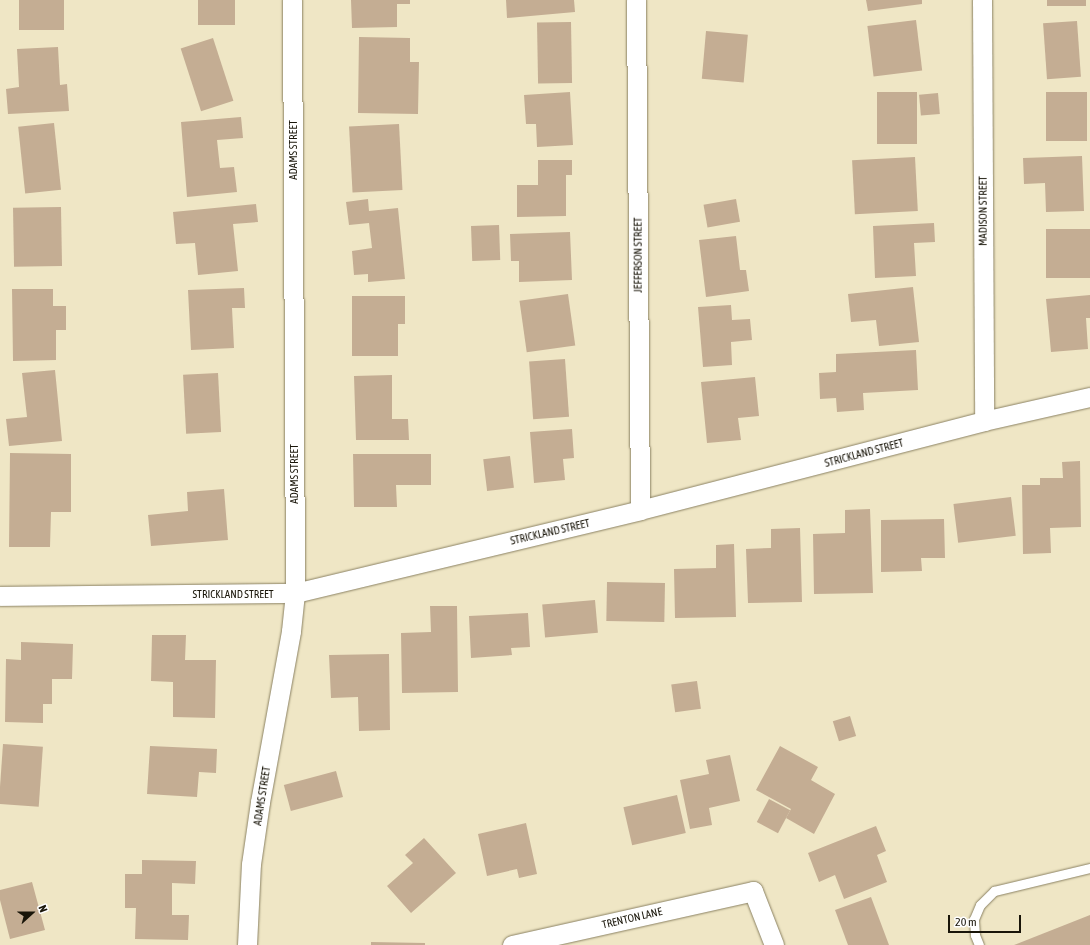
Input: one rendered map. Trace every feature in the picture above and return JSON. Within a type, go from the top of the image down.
[{"type":"street","name":"ADAMS STREET","points":[[247,945],[251,864],[260,802],[291,631],[295,593],[292,0]]},
{"type":"street","name":"JEFFERSON STREET","points":[[636,0],[640,510]]},
{"type":"street","name":"MADISON STREET","points":[[982,0],[984,421]]},
{"type":"street","name":"STRICKLAND STREET","points":[[0,596],[295,593],[640,510],[984,421],[1090,397]]},
{"type":"street","name":"TRENTON LANE","points":[[512,945],[753,891],[774,945]]},
{"type":"lane","points":[[979,945],[975,935],[974,919],[980,904],[994,891],[1090,868]]},
{"type":"building","points":[[19,0],[64,0],[64,30],[19,30]]},
{"type":"building","points":[[198,0],[235,0],[235,25],[198,25]]},
{"type":"building","points":[[351,0],[410,0],[410,4],[397,4],[397,27],[352,28]]},
{"type":"building","points":[[506,0],[574,0],[575,12],[507,18]]},
{"type":"building","points":[[866,0],[922,0],[922,4],[868,11]]},
{"type":"building","points":[[1047,0],[1086,0],[1086,6],[1047,6]]},
{"type":"building","points":[[916,20],[922,71],[874,77],[867,26]]},
{"type":"building","points":[[1077,21],[1081,77],[1047,79],[1043,23]]},
{"type":"building","points":[[571,22],[572,83],[538,84],[537,23]]},
{"type":"building","points":[[706,31],[748,35],[744,82],[702,79]]},
{"type":"building","points":[[359,37],[410,38],[410,62],[419,62],[418,114],[358,113]]},
{"type":"building","points":[[213,38],[233,101],[201,111],[181,49]]},
{"type":"building","points":[[58,47],[60,85],[67,84],[69,111],[8,114],[6,89],[19,87],[17,49]]},
{"type":"building","points":[[570,92],[573,145],[537,147],[536,124],[526,124],[524,95]]},
{"type":"building","points":[[877,92],[917,92],[917,144],[877,144]]},
{"type":"building","points":[[1046,92],[1087,92],[1087,141],[1046,141]]},
{"type":"building","points":[[938,93],[940,114],[921,116],[919,95]]},
{"type":"building","points":[[241,117],[243,138],[217,140],[220,168],[234,167],[237,192],[187,197],[181,122]]},
{"type":"building","points":[[54,123],[61,190],[25,193],[18,127]]},
{"type":"building","points":[[399,124],[402,190],[353,193],[349,127]]},
{"type":"building","points":[[1082,156],[1084,211],[1046,212],[1045,183],[1024,184],[1023,158]]},
{"type":"building","points":[[915,157],[918,211],[855,214],[852,160]]},
{"type":"building","points":[[538,160],[572,160],[572,175],[566,175],[566,216],[517,217],[517,185],[538,185]]},
{"type":"building","points":[[368,199],[369,211],[398,208],[405,279],[368,282],[368,274],[354,275],[352,251],[372,248],[369,223],[349,225],[346,202]]},
{"type":"building","points":[[736,199],[740,222],[707,227],[704,205]]},
{"type":"building","points":[[256,204],[258,222],[233,224],[238,271],[198,275],[195,243],[176,244],[173,212]]},
{"type":"building","points":[[61,207],[62,266],[14,267],[13,208]]},
{"type":"building","points":[[934,223],[935,242],[914,243],[916,276],[875,278],[873,226]]},
{"type":"building","points":[[499,225],[500,260],[472,261],[471,226]]},
{"type":"building","points":[[1046,229],[1090,229],[1090,278],[1046,278]]},
{"type":"building","points":[[570,232],[572,280],[519,282],[519,261],[511,261],[510,234]]},
{"type":"building","points":[[736,236],[740,270],[746,270],[749,291],[706,297],[699,240]]},
{"type":"building","points":[[913,287],[919,342],[879,346],[876,320],[851,322],[848,294]]},
{"type":"building","points":[[244,288],[245,308],[232,308],[234,348],[191,350],[188,290]]},
{"type":"building","points":[[12,289],[53,289],[53,306],[66,306],[66,330],[56,330],[56,360],[13,361]]},
{"type":"building","points":[[568,294],[575,345],[527,352],[519,301]]},
{"type":"building","points":[[1090,295],[1090,318],[1086,318],[1088,349],[1051,352],[1046,299]]},
{"type":"building","points":[[352,296],[405,296],[405,324],[398,324],[398,356],[352,356]]},
{"type":"building","points":[[731,305],[732,320],[750,319],[752,340],[731,342],[732,365],[703,367],[698,307]]},
{"type":"building","points":[[916,350],[918,390],[863,393],[864,410],[837,412],[836,398],[820,399],[819,373],[836,372],[836,354]]},
{"type":"building","points":[[565,359],[569,417],[533,419],[529,362]]},
{"type":"building","points":[[55,370],[62,441],[9,446],[6,419],[27,417],[22,373]]},
{"type":"building","points":[[218,373],[221,432],[186,434],[183,375]]},
{"type":"building","points":[[392,375],[392,419],[408,419],[409,440],[356,440],[354,376]]},
{"type":"building","points":[[755,377],[759,416],[738,418],[741,440],[707,443],[701,382]]},
{"type":"building","points":[[572,429],[574,458],[563,459],[565,480],[534,483],[530,432]]},
{"type":"building","points":[[10,453],[71,454],[71,512],[51,512],[50,547],[9,547]]},
{"type":"building","points":[[353,454],[431,454],[431,485],[396,485],[397,507],[354,507]]},
{"type":"building","points":[[510,456],[514,488],[487,491],[483,459]]},
{"type":"building","points":[[1080,461],[1081,527],[1050,528],[1051,553],[1023,554],[1022,485],[1040,485],[1040,478],[1063,478],[1062,462]]},
{"type":"building","points":[[224,489],[228,540],[151,546],[148,515],[188,511],[187,492]]},
{"type":"building","points":[[1011,497],[1016,536],[958,543],[953,504]]},
{"type":"building","points":[[870,509],[873,593],[814,594],[813,534],[845,533],[845,510]]},
{"type":"building","points":[[944,519],[945,558],[921,558],[922,571],[881,572],[881,520]]},
{"type":"building","points":[[800,528],[802,602],[748,603],[746,549],[771,548],[771,529]]},
{"type":"building","points":[[734,544],[736,617],[675,618],[674,569],[716,568],[716,545]]},
{"type":"building","points":[[607,582],[665,583],[664,622],[606,621]]},
{"type":"building","points":[[595,600],[598,633],[545,637],[542,605]]},
{"type":"building","points":[[430,606],[457,606],[458,692],[402,693],[401,633],[431,632]]},
{"type":"building","points":[[528,613],[530,647],[511,648],[512,655],[471,658],[469,616]]},
{"type":"building","points":[[152,635],[186,635],[185,660],[216,660],[215,718],[173,717],[173,682],[151,681]]},
{"type":"building","points":[[21,642],[73,644],[72,679],[52,679],[52,704],[43,704],[43,723],[5,722],[6,659],[21,660]]},
{"type":"building","points":[[389,654],[390,730],[359,731],[358,697],[331,698],[329,655]]},
{"type":"building","points":[[697,681],[701,709],[675,712],[671,685]]},
{"type":"building","points":[[850,716],[856,736],[839,741],[833,721]]},
{"type":"building","points":[[3,744],[43,747],[39,807],[0,804]]},
{"type":"building","points":[[150,746],[217,749],[216,773],[199,772],[197,797],[147,794]]},
{"type":"building","points":[[780,746],[818,767],[811,780],[835,794],[814,834],[786,818],[791,809],[756,790]]},
{"type":"building","points":[[730,755],[740,801],[709,808],[712,825],[690,829],[680,780],[709,774],[706,760]]},
{"type":"building","points":[[336,771],[343,797],[291,811],[284,785]]},
{"type":"building","points":[[677,795],[686,833],[632,845],[623,807]]},
{"type":"building","points":[[769,799],[790,810],[778,833],[757,822]]},
{"type":"building","points":[[526,823],[537,874],[519,878],[517,869],[487,876],[478,834]]},
{"type":"building","points":[[876,826],[886,851],[877,855],[887,882],[844,899],[835,875],[819,882],[808,853]]},
{"type":"building","points":[[424,838],[456,873],[411,913],[387,886],[413,863],[405,855]]},
{"type":"building","points":[[142,860],[196,861],[195,884],[172,883],[172,915],[189,915],[188,940],[135,939],[136,908],[125,908],[125,874],[142,874]]},
{"type":"building","points":[[32,882],[45,930],[10,939],[0,900],[0,890]]},
{"type":"building","points":[[871,897],[889,945],[848,945],[835,910]]},
{"type":"building","points":[[1090,915],[1090,945],[1014,945]]},
{"type":"building","points":[[371,942],[425,943],[425,945],[371,945]]}]
